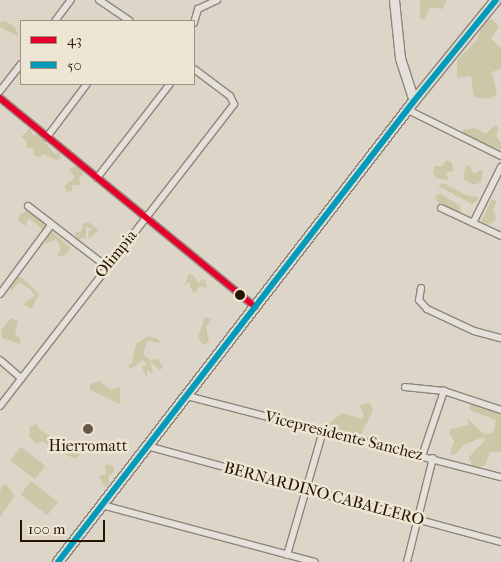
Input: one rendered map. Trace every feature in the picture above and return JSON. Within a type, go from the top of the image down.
[{"type":"main road","points":[[58,562],[414,102],[496,0]]},
{"type":"street","points":[[56,20],[72,0]]},
{"type":"street","points":[[99,0],[129,20]]},
{"type":"street","points":[[195,20],[200,8],[217,0]]},
{"type":"street","points":[[394,0],[398,50],[414,102]]},
{"type":"street","points":[[0,91],[20,65]]},
{"type":"street","name":"Olimpia","points":[[0,406],[106,266],[146,218],[234,104],[230,96],[195,70]]},
{"type":"street","points":[[47,137],[85,85]]},
{"type":"street","points":[[97,178],[169,85]]},
{"type":"street","points":[[0,98],[255,307]]},
{"type":"street","points":[[408,110],[501,156]]},
{"type":"street","points":[[472,223],[501,167]]},
{"type":"street","points":[[28,206],[106,266]]},
{"type":"street","points":[[441,208],[501,236]]},
{"type":"street","points":[[0,294],[51,225]]},
{"type":"street","points":[[421,288],[419,300],[427,309],[474,331],[501,338]]},
{"type":"street","points":[[0,360],[21,378]]},
{"type":"street","points":[[404,387],[444,391],[501,410]]},
{"type":"street","points":[[422,456],[444,391]]},
{"type":"street","name":"Vicepresidente Sanchez","points":[[186,396],[501,476]]},
{"type":"street","points":[[287,555],[323,431]]},
{"type":"street","name":"BERNARDINO CABALLERO","points":[[147,446],[501,542]]},
{"type":"street","points":[[407,562],[416,519],[433,458]]},
{"type":"street","points":[[102,505],[314,562]]},
{"type":"shaded area","points":[[420,0],[447,0],[443,9],[430,7],[424,20],[420,18]]},
{"type":"shaded area","points":[[484,19],[493,20],[499,27],[491,39],[501,48],[501,69],[492,72],[497,95],[489,99],[474,97],[471,76],[457,78],[457,60],[477,40]]},
{"type":"shaded area","points":[[5,21],[15,27],[19,37],[0,27],[0,22]]},
{"type":"shaded area","points":[[495,125],[499,128],[496,136],[501,143],[501,150],[467,137],[462,130],[475,128],[486,134]]},
{"type":"shaded area","points":[[30,128],[33,135],[42,135],[48,146],[55,154],[59,152],[61,158],[56,160],[44,154],[39,157],[33,154],[34,148],[26,148],[27,141],[21,137]]},
{"type":"shaded area","points":[[446,160],[452,163],[453,171],[446,172],[449,181],[437,178],[433,173],[434,166],[443,166]]},
{"type":"shaded area","points":[[79,165],[83,175],[79,178],[80,185],[72,185],[72,191],[67,192],[64,186],[75,178],[69,169]]},
{"type":"shaded area","points":[[469,165],[474,174],[483,169],[481,182],[474,185],[464,180],[465,167]]},
{"type":"shaded area","points":[[443,183],[468,196],[478,197],[477,201],[472,204],[438,186]]},
{"type":"shaded area","points":[[440,193],[460,206],[461,214],[441,208],[435,197]]},
{"type":"shaded area","points":[[492,199],[496,201],[493,210],[496,219],[489,225],[481,221]]},
{"type":"shaded area","points":[[27,210],[45,223],[43,230],[29,218],[25,226],[19,221],[19,216]]},
{"type":"shaded area","points":[[88,222],[99,230],[89,239],[88,232],[92,228],[86,227],[86,237],[77,240],[75,232],[82,231],[83,224]]},
{"type":"shaded area","points":[[52,232],[71,248],[63,257],[57,255],[61,248],[56,239],[45,244],[47,235]]},
{"type":"shaded area","points":[[189,274],[193,275],[199,284],[201,279],[205,280],[207,288],[198,286],[196,293],[191,289],[189,282],[184,286]]},
{"type":"shaded area","points":[[21,277],[39,294],[31,309],[23,304],[35,296],[31,290],[19,282],[12,290],[8,288],[14,278]]},
{"type":"shaded area","points":[[205,317],[212,319],[206,327],[209,342],[203,345],[198,337]]},
{"type":"shaded area","points":[[11,318],[18,321],[15,333],[21,340],[20,344],[2,338],[1,330]]},
{"type":"shaded area","points":[[148,336],[158,339],[160,343],[147,341],[143,354],[150,360],[158,359],[163,367],[160,370],[150,361],[153,373],[147,370],[147,378],[142,367],[147,365],[143,360],[131,369],[128,366],[132,363],[136,344]]},
{"type":"shaded area","points":[[99,381],[111,390],[120,387],[120,404],[90,390],[90,384]]},
{"type":"shaded area","points":[[473,400],[501,408],[501,452],[490,452],[485,465],[480,467],[472,465],[469,457],[485,440],[483,437],[464,445],[454,455],[450,454],[454,441],[449,433],[451,429],[468,425],[467,418],[484,434],[493,433],[496,420],[472,411],[469,408]]},
{"type":"shaded area","points":[[366,403],[371,404],[373,411],[361,434],[342,432],[326,426],[342,413],[362,419],[364,415],[360,406]]},
{"type":"shaded area","points":[[36,424],[41,431],[54,438],[50,446],[43,441],[37,444],[29,436],[30,427]]},
{"type":"shaded area","points":[[63,443],[80,451],[79,456],[75,459],[63,453],[60,446]]},
{"type":"shaded area","points":[[21,447],[45,466],[35,479],[11,460]]},
{"type":"shaded area","points":[[110,464],[114,468],[113,473],[108,476],[110,484],[105,487],[99,476],[106,474],[105,465]]},
{"type":"shaded area","points":[[31,481],[58,502],[47,515],[21,494]]},
{"type":"shaded area","points":[[6,484],[15,496],[0,517],[0,492],[2,485]]},
{"type":"transit line","name":"50","points":[[58,562],[414,101],[496,0]]},
{"type":"transit line","name":"43","points":[[0,98],[255,307]]},
{"type":"place","name":"Hierromatt","points":[[88,429]]}]
